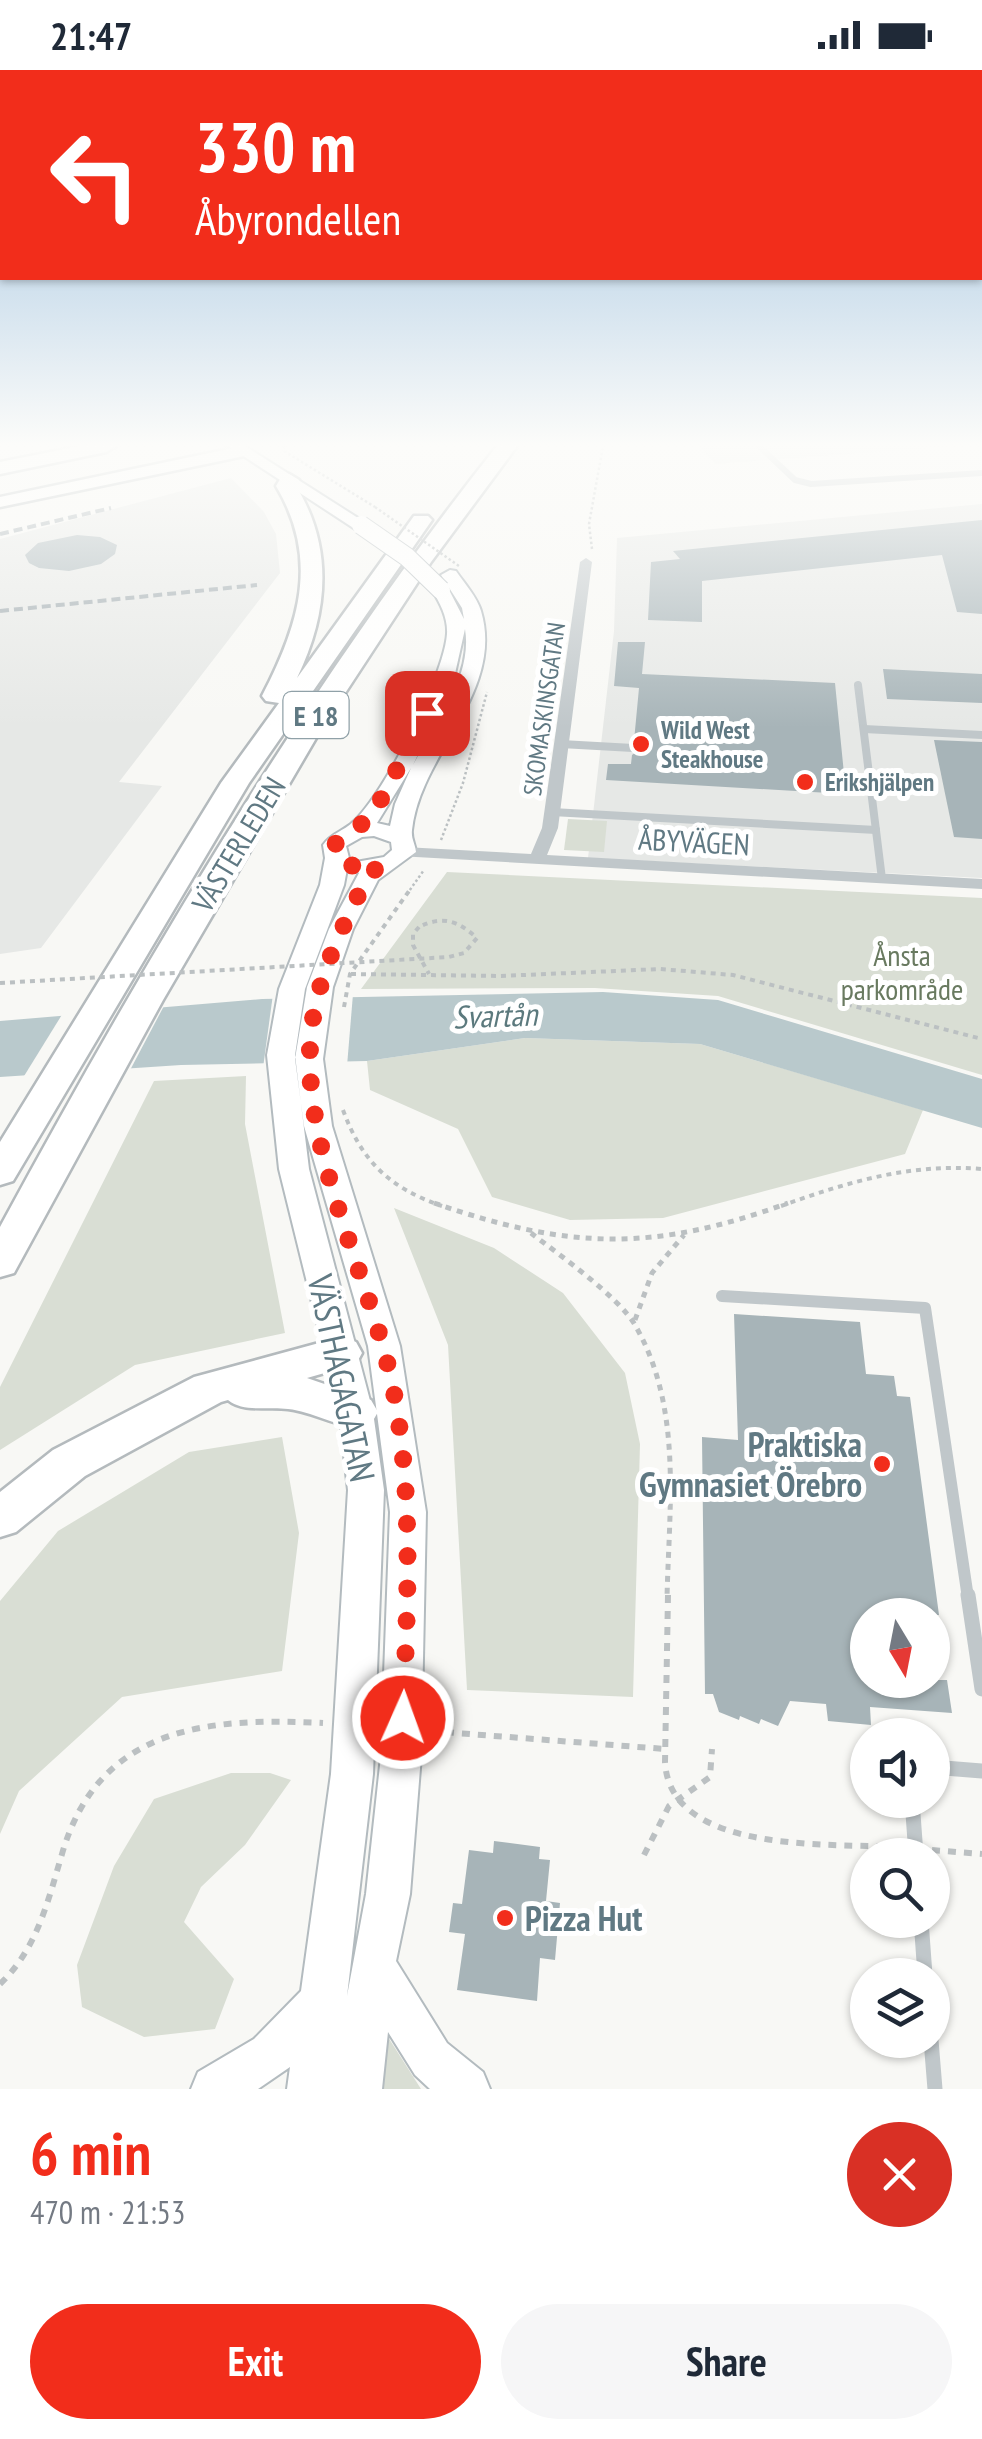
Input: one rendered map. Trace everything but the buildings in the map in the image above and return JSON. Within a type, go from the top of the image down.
[{"type":"highway","name":"E 18","points":[[235,784],[230,771],[293,658],[310,599],[311,540]]},
{"type":"highway","name":"VÄSTERLEDEN","points":[[0,1172],[100,1001],[235,784],[406,540]]},
{"type":"highway","name":"VÄSTERLEDEN","points":[[0,1263],[146,999],[304,734],[435,540]]},
{"type":"highway","points":[[0,1518],[69,1463],[209,1390],[344,1362]]},
{"type":"highway","points":[[190,1401],[278,1390],[323,1398],[356,1412]]},
{"type":"main road","points":[[393,540],[424,571],[450,577],[475,614],[476,652],[452,716],[404,806],[401,845],[373,871],[353,866],[337,858],[333,848],[336,842],[359,830],[382,800],[442,686],[451,660],[456,623],[450,577]]},
{"type":"main road","points":[[359,830],[380,830],[401,845]]},
{"type":"main road","name":"VÄSTHAGAGATAN","points":[[337,858],[328,899],[292,989],[283,1035],[296,1078],[318,1126],[381,1339],[402,1455],[409,1574],[398,1796],[388,1894],[373,1965],[358,2089]]},
{"type":"main road","name":"VÄSTHAGAGATAN","points":[[311,2089],[352,1774],[366,1490],[356,1412],[294,1168],[296,1078],[312,1022],[334,986],[342,929],[373,871]]},
{"type":"main road","points":[[344,1362],[381,1339]]},
{"type":"main road","points":[[373,1965],[430,2058],[466,2089]]},
{"type":"main road","points":[[215,2089],[270,2055],[325,1999]]},
{"type":"street","name":"SKOMASKINSGATAN","points":[[537,860],[552,812],[586,562]]},
{"type":"street","name":"ÅBYVÄGEN","points":[[401,845],[537,860],[982,884]]},
{"type":"lane","points":[[858,685],[882,879]]},
{"type":"lane","points":[[864,729],[982,732]]},
{"type":"lane","points":[[561,744],[633,748]]},
{"type":"lane","points":[[552,812],[876,830]]},
{"type":"lane","points":[[722,1296],[925,1308],[982,1689]]},
{"type":"lane","points":[[950,1768],[982,1771]]},
{"type":"lane","points":[[933,2058],[936,2089]]},
{"type":"path","points":[[401,540],[450,577]]},
{"type":"path","points":[[586,562],[592,560],[591,540]]},
{"type":"path","points":[[437,849],[463,782],[488,684]]},
{"type":"path","points":[[334,986],[350,974],[429,864]]},
{"type":"path","points":[[0,984],[450,957],[464,953],[477,938],[467,925],[433,920],[418,927],[413,945],[429,974]]},
{"type":"path","points":[[350,974],[501,976],[660,969],[733,974],[982,1039]]},
{"type":"path","points":[[342,1108],[357,1148],[382,1178],[414,1197],[528,1231],[620,1240],[684,1235],[856,1180],[940,1167],[982,1169]]},
{"type":"path","points":[[528,1231],[572,1264],[634,1322],[663,1391],[670,1446],[664,1748],[667,1782],[675,1799],[718,1830],[850,1843]]},
{"type":"path","points":[[634,1322],[636,1307],[654,1269],[684,1235]]},
{"type":"path","points":[[0,1984],[26,1954],[40,1929],[72,1824],[90,1792],[120,1762],[180,1728],[267,1719],[323,1723]]},
{"type":"path","points":[[427,1731],[664,1748]]},
{"type":"path","points":[[644,1855],[658,1838],[661,1814],[675,1799],[710,1777],[712,1750]]},
{"type":"path","points":[[950,1851],[982,1854]]},
{"type":"shaded area","points":[[0,540],[277,540],[280,573],[119,782],[162,786],[41,948],[0,954]]},
{"type":"shaded area","points":[[617,540],[982,540],[982,878],[588,858],[614,631]]},
{"type":"green space","points":[[568,819],[607,821],[604,852],[564,850]]},
{"type":"green space","name":"Ånsta parkområde","points":[[447,872],[982,898],[982,1075],[718,996],[595,988],[361,989]]},
{"type":"green space","points":[[525,1038],[700,1044],[923,1110],[905,1154],[663,1218],[570,1220],[492,1197],[458,1129],[370,1090],[367,1061]]},
{"type":"green space","points":[[246,1076],[245,1124],[285,1333],[135,1365],[0,1450],[0,1387],[154,1081]]},
{"type":"green space","points":[[394,1208],[494,1248],[563,1293],[625,1373],[640,1444],[633,1697],[467,1690],[448,1345]]},
{"type":"green space","points":[[282,1437],[299,1533],[282,1671],[122,1697],[19,1791],[0,1834],[0,1601],[58,1531],[189,1452]]},
{"type":"green space","points":[[231,1773],[270,1773],[291,1780],[245,1845],[201,1887],[184,1922],[234,1979],[215,2029],[144,2037],[82,2007],[77,1965],[114,1866],[154,1799]]},
{"type":"green space","points":[[386,2034],[421,2089],[379,2089]]},
{"type":"water","name":"Svartån","points":[[603,992],[718,1000],[982,1079],[982,1128],[700,1044],[525,1038],[367,1061],[181,1065],[0,1077],[0,1021],[262,999]]},
{"type":"pier","points":[[273,994],[353,994],[347,1066],[263,1068]]},
{"type":"pier","points":[[165,1004],[128,1074],[21,1081],[63,1013]]},
{"type":"railway","points":[[0,611],[257,585]]},
{"type":"place","name":"Wild West Steakhouse","points":[[641,744]]},
{"type":"place","name":"Erikshjälpen","points":[[805,782]]},
{"type":"place","name":"Praktiska Gymnasiet Örebro","points":[[882,1464]]},
{"type":"place","name":"Pizza Hut","points":[[505,1918]]},
{"type":"route","points":[[403,1718],[408,1512],[394,1396],[384,1346],[318,1126],[309,1059],[320,987],[342,929],[368,876],[379,866],[346,864],[335,855],[334,845],[343,836],[359,830],[372,816],[427,713]]}]
